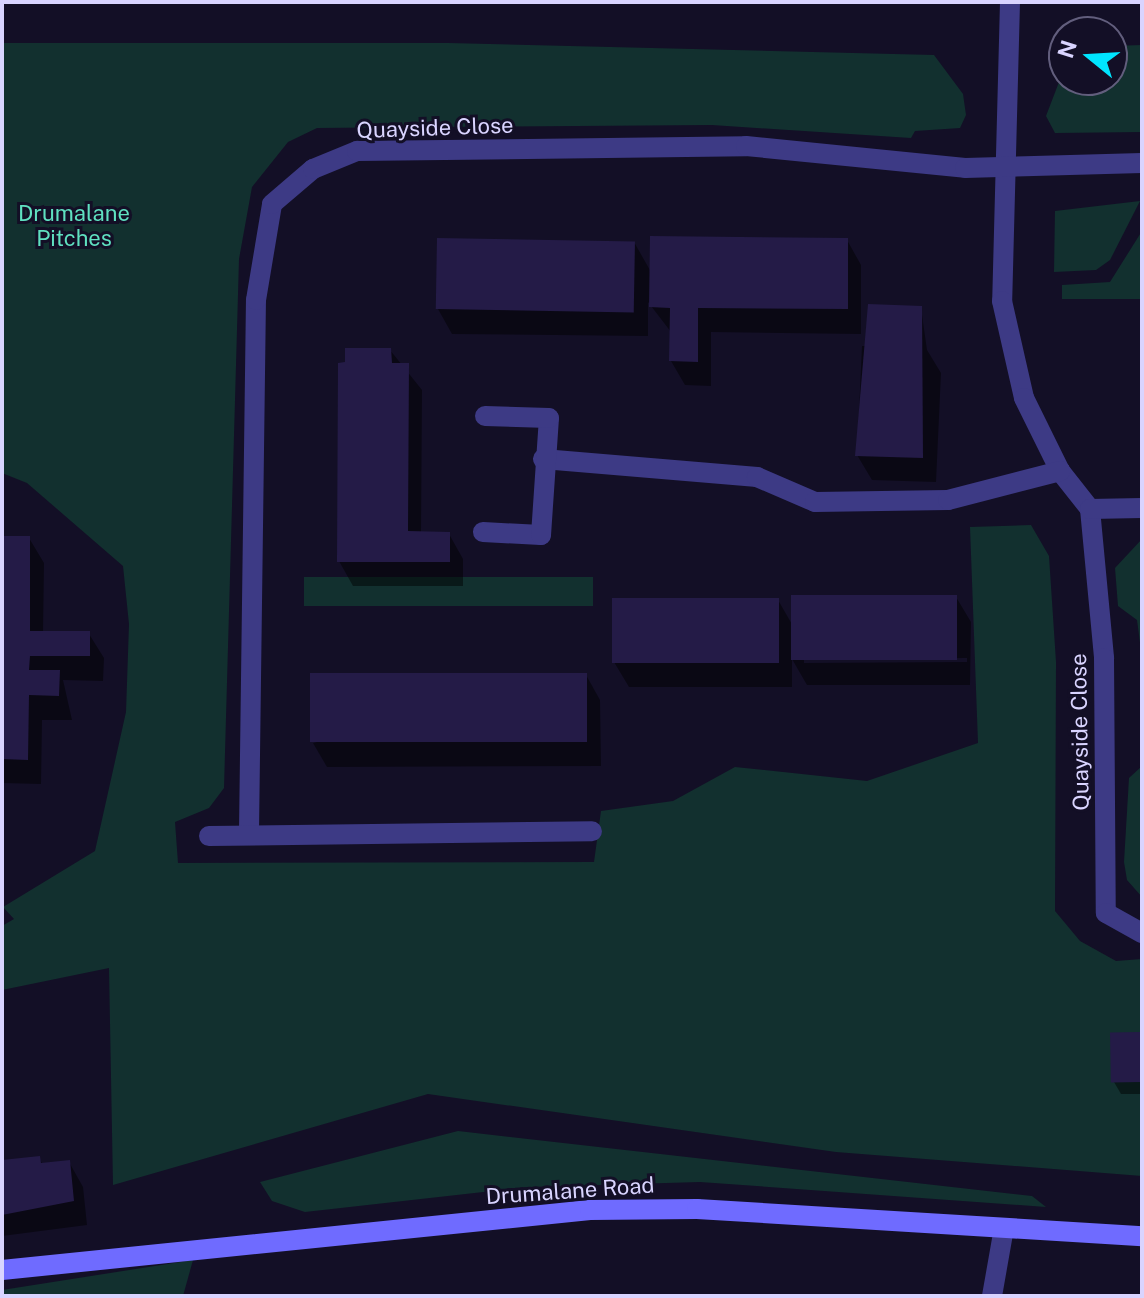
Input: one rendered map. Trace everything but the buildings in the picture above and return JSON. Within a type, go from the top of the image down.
[{"type":"main road","name":"Drumalane Road","points":[[2,1270],[590,1210],[697,1209],[1142,1236]]},
{"type":"street","points":[[1010,2],[1002,167],[1002,301],[1024,398],[1060,471],[1090,509],[1142,508]]},
{"type":"street","name":"Quayside Close","points":[[249,832],[256,300],[272,204],[313,169],[357,151],[746,146],[918,166],[1142,163]]},
{"type":"street","points":[[483,532],[541,535],[543,459],[549,418],[485,416]]},
{"type":"street","points":[[543,459],[757,477],[815,502],[948,500],[1060,471]]},
{"type":"street","name":"Quayside Close","points":[[1090,509],[1104,658],[1106,913],[1142,933]]},
{"type":"street","points":[[209,836],[249,832],[592,831]]},
{"type":"street","points":[[992,1296],[1004,1228]]},
{"type":"green space","name":"Drumalane Pitches","points":[[2,43],[448,43],[934,55],[963,94],[966,115],[960,128],[915,131],[911,138],[712,125],[317,128],[288,142],[252,187],[239,259],[224,788],[209,808],[175,822],[178,863],[594,862],[601,811],[673,801],[735,767],[867,781],[978,743],[970,527],[1031,525],[1049,556],[1056,662],[1055,911],[1080,941],[1116,961],[1142,959],[1142,1176],[836,1152],[428,1094],[113,1185],[109,968],[2,990],[2,926],[14,919],[3,907],[95,851],[126,712],[129,624],[123,566],[27,483],[2,473]]},
{"type":"green space","points":[[1128,45],[1142,45],[1142,132],[1055,133],[1046,116],[1054,96],[1128,96]]},
{"type":"green space","points":[[1140,201],[1110,260],[1096,270],[1054,272],[1055,211]]},
{"type":"green space","points":[[1142,231],[1142,299],[1062,299],[1062,285],[1110,282]]},
{"type":"green space","points":[[1142,539],[1142,658],[1137,620],[1118,606],[1115,568]]},
{"type":"green space","points":[[304,577],[593,577],[593,606],[304,606]]},
{"type":"green space","points":[[1142,766],[1142,897],[1127,880],[1124,862],[1129,778]]},
{"type":"green space","points":[[458,1131],[1032,1196],[1046,1207],[700,1182],[529,1187],[305,1212],[272,1201],[260,1182]]},
{"type":"green space","points":[[193,1260],[183,1296],[2,1296],[2,1290]]}]
